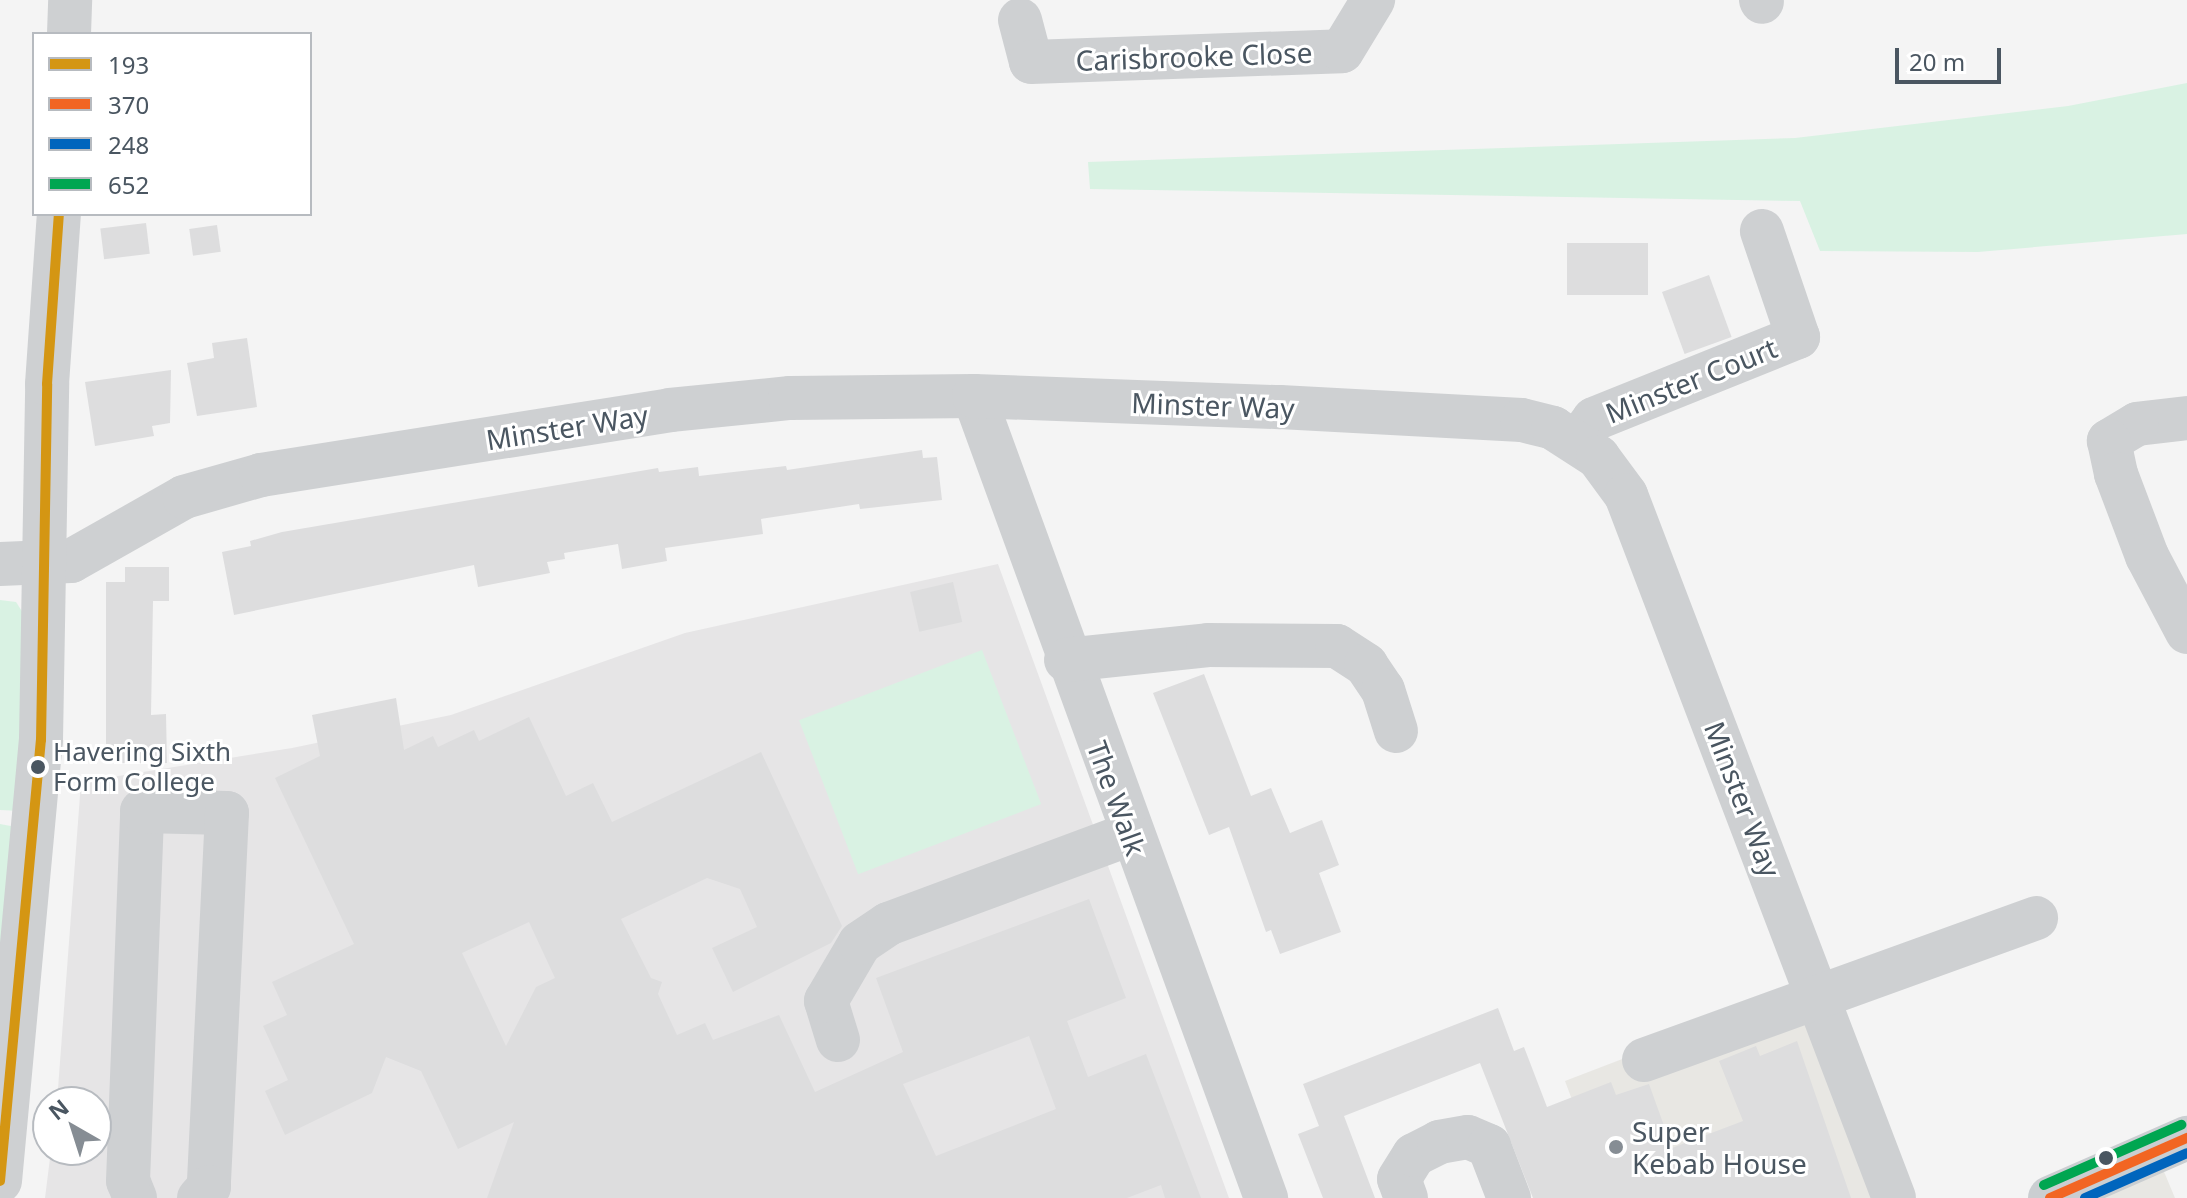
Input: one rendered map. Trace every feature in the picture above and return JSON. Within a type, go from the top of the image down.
[{"type":"main road","points":[[2050,1198],[2187,1138]]},
{"type":"street","points":[[69,32],[70,0]]},
{"type":"street","name":"Carisbrooke Close","points":[[1020,20],[1031,62],[1342,51],[1373,0]]},
{"type":"street","name":"Minster Court","points":[[1578,441],[1594,419],[1798,337],[1762,231]]},
{"type":"street","points":[[0,1181],[36,808],[57,233]]},
{"type":"street","name":"Minster Way","points":[[0,564],[71,561],[184,497],[261,475],[670,410],[790,398],[974,396],[1522,420],[1578,441],[1598,457],[1626,495],[1894,1198]]},
{"type":"street","name":"The Walk","points":[[974,396],[1066,660],[1266,1198]]},
{"type":"street","points":[[2187,418],[2137,424],[2109,441],[2116,474],[2142,542],[2178,585],[2187,632]]},
{"type":"street","points":[[1066,660],[1208,645],[1337,646],[1366,665],[1383,690],[1396,731]]},
{"type":"street","points":[[135,1198],[128,1181],[142,811],[227,813],[209,1187],[199,1198]]},
{"type":"street","points":[[838,1040],[826,1001],[838,973],[860,943],[888,924],[1130,834]]},
{"type":"street","points":[[1644,1060],[2036,918]]},
{"type":"street","points":[[1406,1198],[1399,1179],[1414,1155],[1439,1142],[1468,1137],[1489,1146],[1509,1198]]},
{"type":"shaded area","points":[[998,564],[1229,1198],[45,1198],[49,1166],[112,1166],[112,1086],[58,1086],[81,782],[292,748],[451,715],[685,633]]},
{"type":"shaded area","points":[[1815,985],[1894,1198],[1609,1198],[1565,1081]]},
{"type":"shaded area","points":[[2157,1155],[2175,1198],[2048,1198]]},
{"type":"green space","points":[[2187,83],[2187,234],[1978,252],[1820,251],[1800,201],[1090,189],[1088,162],[1795,138],[2068,106]]},
{"type":"green space","points":[[0,600],[16,602],[25,616],[20,811],[0,810]]},
{"type":"green space","points":[[982,650],[1041,804],[858,874],[799,720]]},
{"type":"green space","points":[[0,824],[16,827],[0,980]]},
{"type":"building","points":[[146,223],[150,254],[104,259],[100,229]]},
{"type":"building","points":[[217,225],[221,252],[193,256],[189,229]]},
{"type":"building","points":[[1567,243],[1648,243],[1648,295],[1567,295]]},
{"type":"building","points":[[1709,275],[1732,337],[1685,354],[1662,292]]},
{"type":"building","points":[[247,338],[257,407],[197,416],[187,363],[214,358],[212,343]]},
{"type":"building","points":[[171,370],[170,423],[152,426],[154,436],[95,446],[85,382]]},
{"type":"building","points":[[922,450],[923,458],[937,457],[942,500],[860,509],[859,504],[761,519],[763,534],[665,548],[667,561],[622,569],[618,544],[564,553],[565,559],[547,562],[550,573],[478,587],[474,565],[234,615],[222,552],[251,546],[250,541],[282,532],[658,468],[659,472],[698,467],[699,476],[786,466],[787,470]]},
{"type":"building","points":[[125,567],[169,567],[169,601],[153,601],[151,715],[166,714],[167,763],[106,763],[106,582],[125,582]]},
{"type":"building","points":[[953,582],[962,622],[919,632],[910,592]]},
{"type":"building","points":[[1204,674],[1251,796],[1271,788],[1290,833],[1322,820],[1339,865],[1319,873],[1341,932],[1280,954],[1271,930],[1266,932],[1229,827],[1209,835],[1153,693]]},
{"type":"building","points":[[396,698],[404,750],[433,736],[438,747],[474,730],[479,741],[529,717],[566,796],[593,783],[612,822],[761,752],[842,926],[831,943],[733,992],[712,948],[757,927],[740,889],[707,878],[621,919],[651,978],[662,982],[658,994],[677,1035],[705,1023],[713,1040],[779,1015],[815,1092],[903,1052],[876,978],[1089,899],[1126,998],[1067,1021],[1088,1077],[1146,1054],[1201,1198],[1165,1198],[1161,1185],[1127,1198],[487,1198],[514,1122],[458,1149],[421,1071],[386,1057],[372,1093],[285,1135],[265,1091],[288,1080],[263,1026],[287,1015],[272,982],[354,944],[275,778],[320,756],[312,715]],"holes":[[[529,922],[555,978],[536,987],[506,1046],[462,953]],[[1029,1036],[1056,1109],[936,1156],[903,1084]]]},
{"type":"building","points":[[1498,1008],[1514,1051],[1524,1047],[1547,1107],[1611,1082],[1616,1095],[1649,1084],[1672,1148],[1743,1121],[1719,1061],[1756,1046],[1760,1056],[1797,1041],[1851,1198],[1533,1198],[1480,1063],[1344,1116],[1375,1198],[1323,1198],[1298,1134],[1319,1126],[1303,1084]]},
{"type":"transit line","name":"193","points":[[0,1181],[41,740],[47,384],[59,216]]},
{"type":"transit line","name":"652","points":[[2044,1185],[2181,1125]]},
{"type":"transit line","name":"370","points":[[2050,1198],[2187,1138]]},
{"type":"transit line","name":"248","points":[[2085,1198],[2187,1153]]},
{"type":"place","name":"Havering Sixth Form College","points":[[38,767]]},
{"type":"place","name":"Super Kebab House","points":[[1616,1147]]}]
